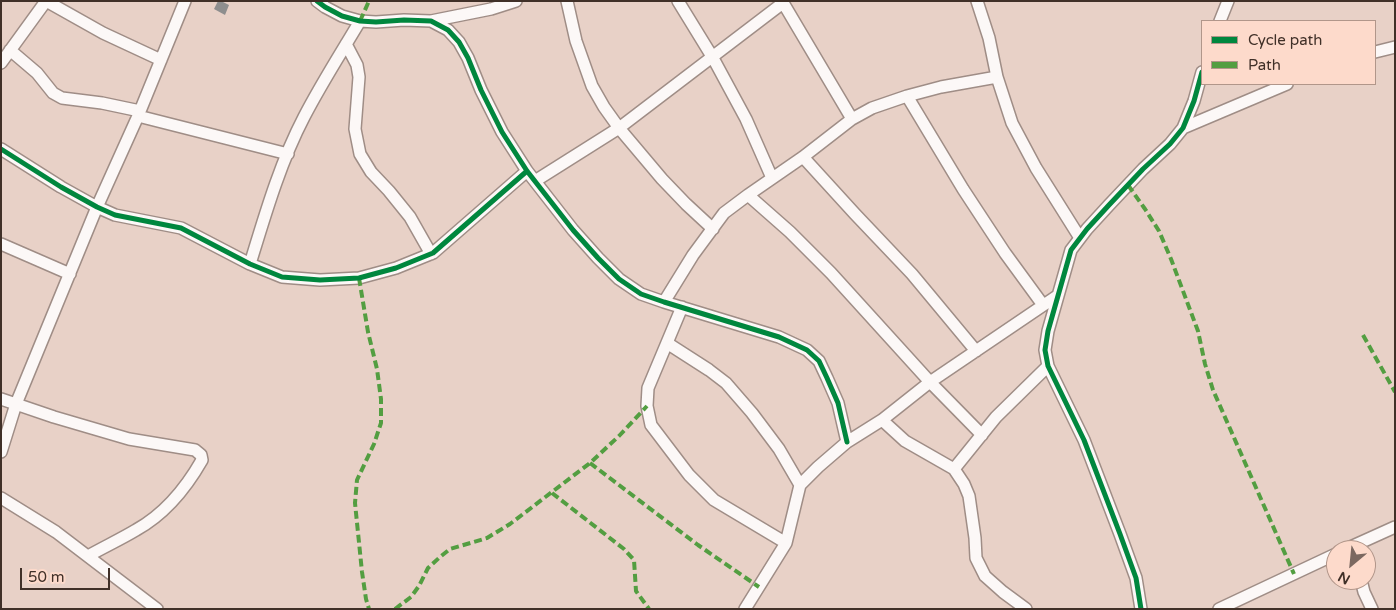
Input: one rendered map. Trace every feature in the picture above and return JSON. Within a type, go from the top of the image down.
[{"type":"street","points":[[1,63],[46,1],[103,33],[161,60]]},
{"type":"street","points":[[1,452],[16,404],[185,1]]},
{"type":"street","points":[[317,1],[342,16],[360,21],[376,22],[431,20],[491,9],[516,1]]},
{"type":"street","points":[[567,1],[576,41],[592,86],[604,107],[619,128],[686,204],[713,229]]},
{"type":"street","points":[[678,1],[713,58],[746,119],[772,178]]},
{"type":"street","points":[[977,1],[989,38],[997,77],[1012,123],[1036,168],[1080,238]]},
{"type":"street","points":[[1220,20],[1228,1]]},
{"type":"street","points":[[535,181],[619,128],[713,58],[783,2],[852,118]]},
{"type":"street","points":[[431,20],[448,30],[460,42],[502,132],[527,171],[573,230],[619,279],[641,294],[779,337],[807,350],[819,361],[828,378],[838,403],[847,442]]},
{"type":"street","points":[[250,264],[266,211],[303,118],[360,21]]},
{"type":"street","points":[[346,44],[356,65],[359,77],[354,128],[360,154],[371,172],[410,217],[431,254]]},
{"type":"street","points":[[1376,52],[1395,47]]},
{"type":"street","points":[[10,50],[37,73],[53,93],[62,98],[102,103],[288,154]]},
{"type":"street","points":[[1142,609],[1136,578],[1091,459],[1048,366],[1045,350],[1057,296],[1071,250],[1128,185],[1170,144],[1183,128],[1194,101],[1201,76]]},
{"type":"street","points":[[664,302],[693,255],[724,213],[748,194],[803,157],[852,118],[872,108],[907,96],[941,87],[997,77]]},
{"type":"street","points":[[1183,128],[1285,85]]},
{"type":"street","points":[[907,96],[963,189],[1005,253],[1043,305]]},
{"type":"street","points":[[1,149],[97,207],[115,214],[181,228],[250,264],[282,277],[320,280],[359,278],[396,268],[431,254],[527,171]]},
{"type":"street","points":[[803,157],[912,274],[976,351]]},
{"type":"street","points":[[748,194],[831,273],[930,382],[982,435]]},
{"type":"street","points":[[1,244],[70,274]]},
{"type":"street","points":[[745,609],[786,543],[800,485],[847,442],[882,420],[930,382],[1057,296]]},
{"type":"street","points":[[682,307],[648,388],[647,406],[651,425],[690,475],[714,500],[786,543]]},
{"type":"street","points":[[667,343],[726,383],[752,413],[779,450],[800,485]]},
{"type":"street","points":[[954,469],[996,417],[1048,366]]},
{"type":"street","points":[[1,399],[129,439],[195,450],[201,455],[202,460],[187,485],[166,508],[138,530],[88,556]]},
{"type":"street","points":[[882,420],[905,441],[954,469],[964,484],[968,496],[975,538],[976,558],[985,576],[1026,609]]},
{"type":"street","points":[[1,498],[56,532],[157,609]]},
{"type":"street","points":[[1369,540],[1395,527]]},
{"type":"street","points":[[1220,609],[1326,559]]},
{"type":"street","points":[[1364,590],[1372,609]]},
{"type":"street","points":[[1003,592],[1008,609]]},
{"type":"building","points":[[218,1],[229,5],[225,15],[214,9]]},
{"type":"marked path","points":[[360,21],[369,1]]},
{"type":"marked path","points":[[1128,185],[1159,231],[1171,259],[1198,331],[1213,390],[1294,574]]},
{"type":"marked path","points":[[359,278],[381,399],[381,423],[374,444],[357,480],[355,503],[362,572],[369,609]]},
{"type":"marked path","points":[[1363,335],[1395,392]]},
{"type":"marked path","points":[[395,609],[411,597],[428,568],[440,557],[450,549],[487,538],[510,524],[590,463],[647,406]]},
{"type":"marked path","points":[[590,463],[698,545],[759,587]]},
{"type":"marked path","points":[[552,493],[624,549],[634,560],[636,591],[649,609]]},
{"type":"cycle path","points":[[317,1],[342,16],[360,21],[431,21],[448,30],[459,42],[468,58],[481,90],[502,132],[527,171],[573,230],[598,258],[619,279],[641,294],[779,337],[807,350],[819,361],[838,403],[847,442]]},
{"type":"cycle path","points":[[1141,609],[1136,578],[1120,534],[1084,440],[1048,366],[1045,350],[1048,331],[1071,250],[1109,205],[1170,144],[1183,128],[1194,101],[1201,76]]},
{"type":"cycle path","points":[[1,149],[61,187],[115,215],[181,228],[250,264],[282,277],[320,280],[359,278],[396,268],[433,253],[527,171]]}]
